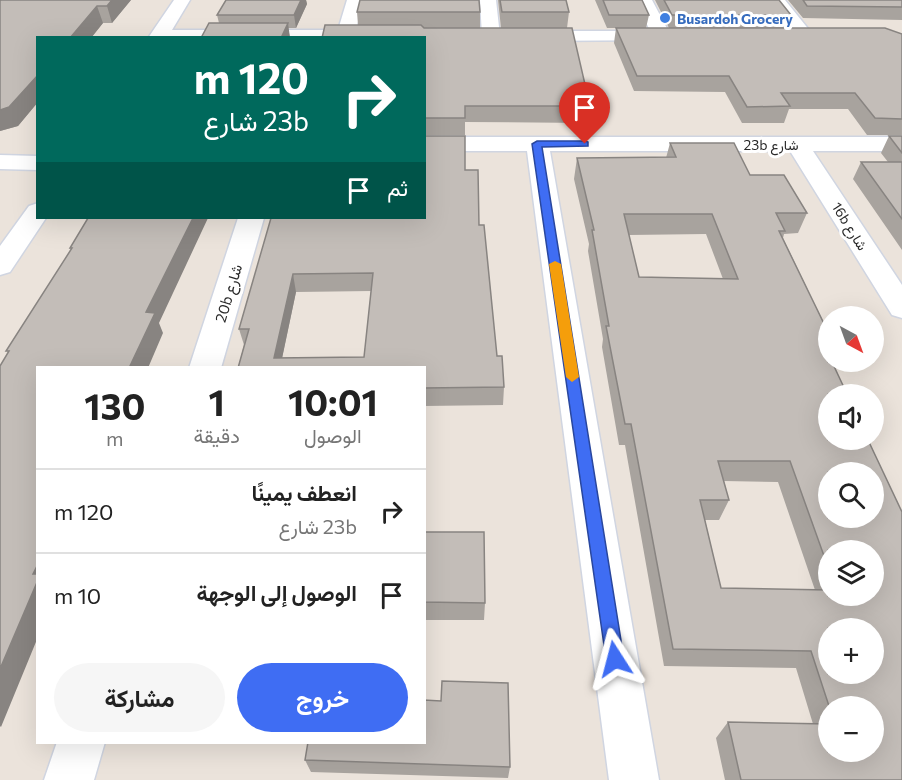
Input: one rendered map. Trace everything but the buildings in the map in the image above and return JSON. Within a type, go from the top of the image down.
[{"type":"street","points":[[158,36],[182,0]]},
{"type":"street","points":[[345,35],[355,0]]},
{"type":"street","points":[[488,0],[482,36],[682,36]]},
{"type":"street","points":[[644,0],[662,36]]},
{"type":"street","points":[[776,0],[805,36]]},
{"type":"street","points":[[158,36],[381,35]]},
{"type":"street","points":[[782,36],[826,36]]},
{"type":"street","name":"23b شارع","points":[[426,144],[902,144]]},
{"type":"street","points":[[537,144],[634,780]]},
{"type":"street","name":"16b شارع","points":[[798,145],[902,308]]},
{"type":"street","points":[[0,162],[36,163]]},
{"type":"street","points":[[0,266],[36,214]]},
{"type":"street","name":"20b شارع","points":[[206,366],[251,219]]},
{"type":"street","points":[[69,780],[80,744]]},
{"type":"slow traffic","points":[[555,264],[572,377]]},
{"type":"place","name":"Busardoh Grocery","points":[[665,18]]},
{"type":"route","points":[[585,144],[537,144],[615,659]]}]
